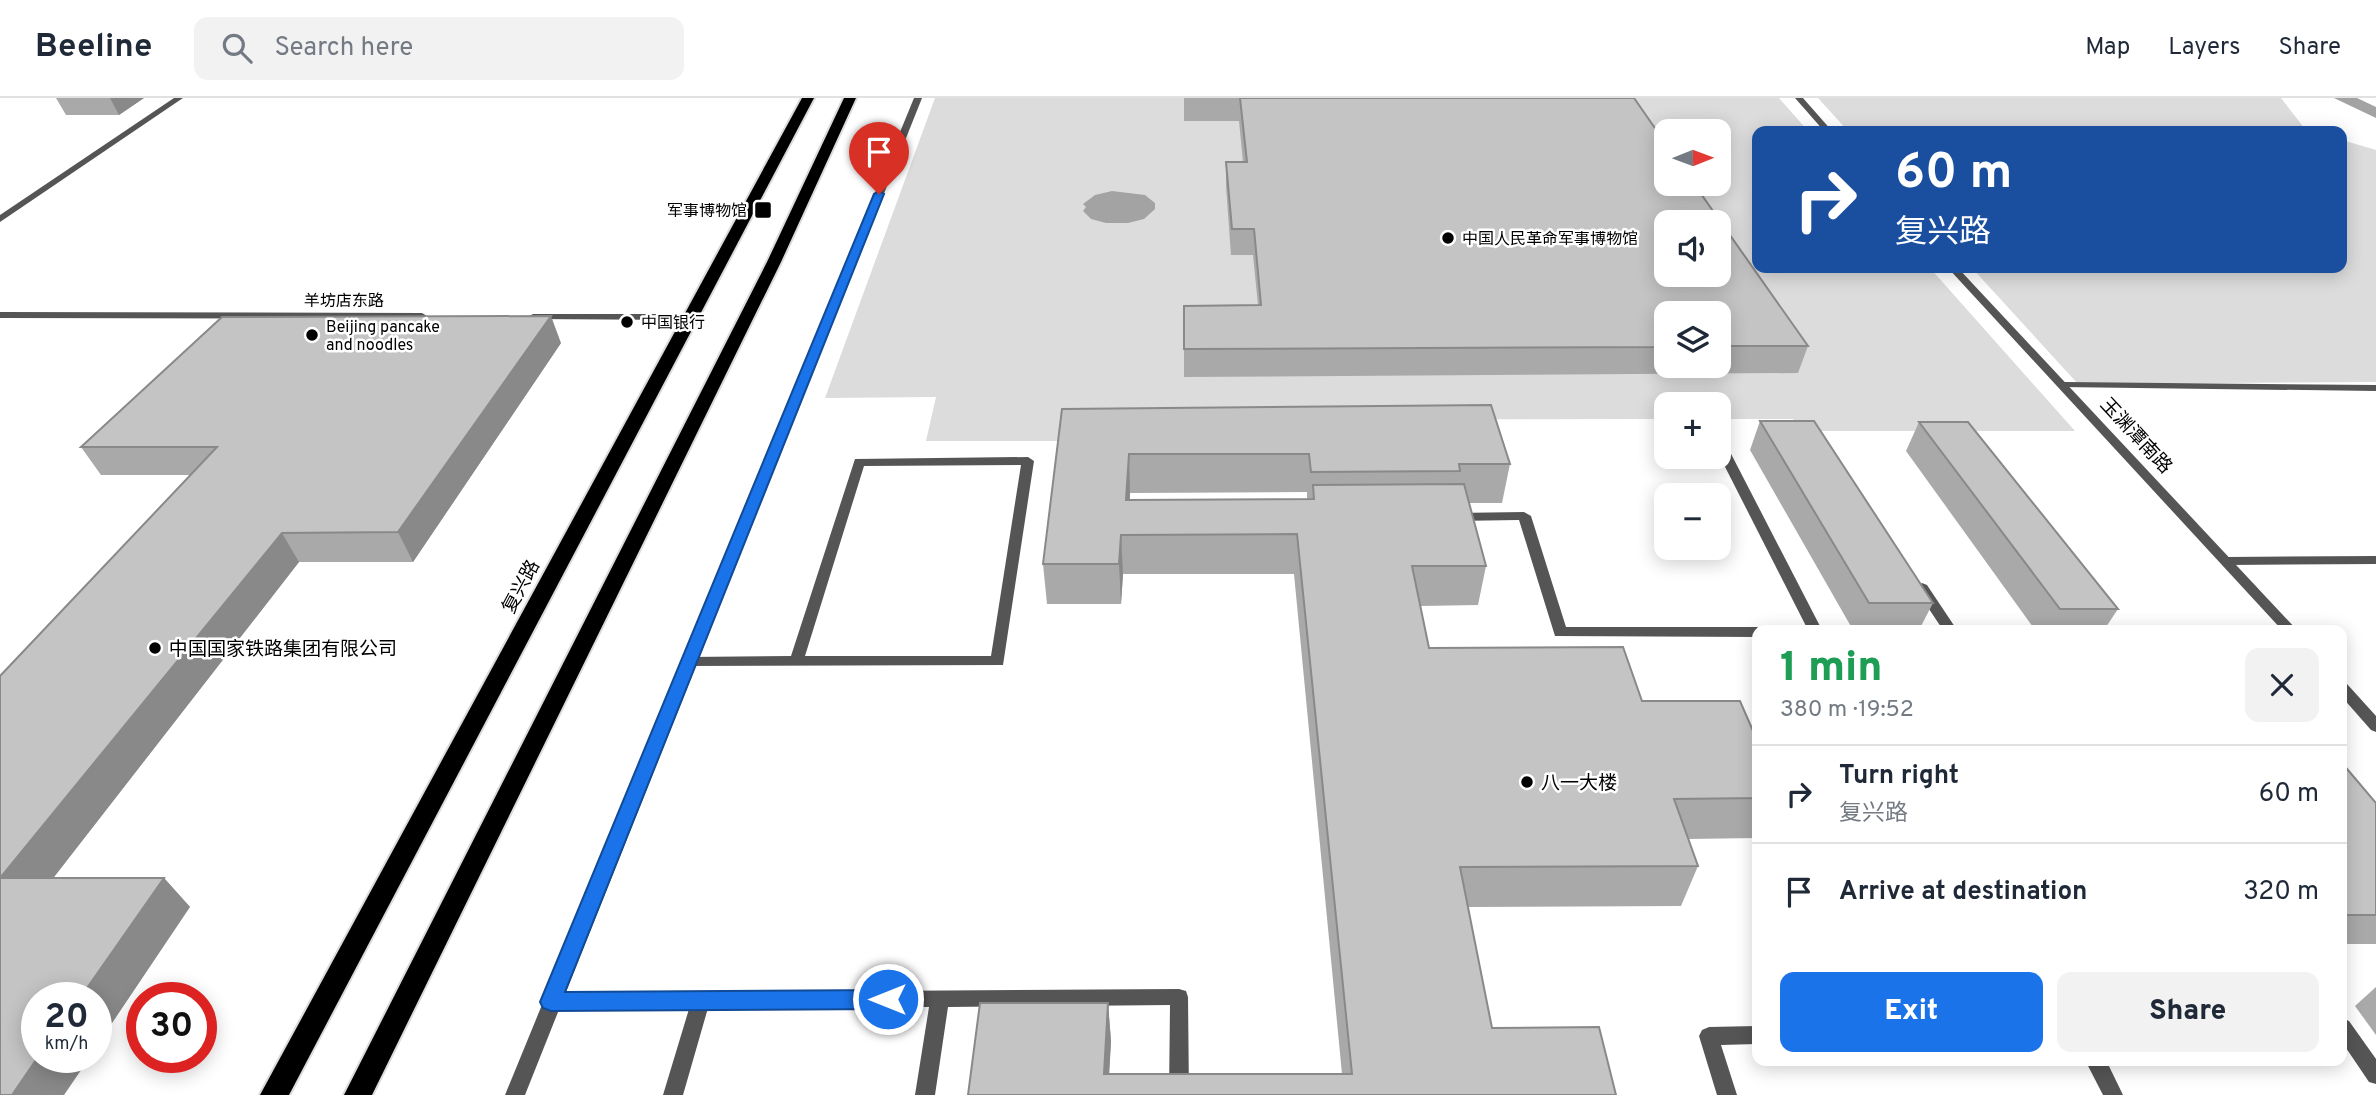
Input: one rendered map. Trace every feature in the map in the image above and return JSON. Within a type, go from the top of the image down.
[{"type":"highway","name":"复兴路","points":[[274,1095],[808,98]]},
{"type":"highway","points":[[358,1095],[774,262],[850,98]]},
{"type":"street","points":[[0,219],[179,98]]},
{"type":"street","points":[[515,1095],[918,98]]},
{"type":"street","points":[[1799,98],[1824,126]]},
{"type":"street","name":"玉渊潭南路","points":[[1958,273],[2065,385],[2286,625]]},
{"type":"street","name":"羊坊店东路","points":[[0,315],[437,316]]},
{"type":"street","points":[[521,317],[689,317]]},
{"type":"street","points":[[2065,385],[2376,388]]},
{"type":"street","points":[[689,662],[998,661],[1028,461],[859,462],[797,660]]},
{"type":"street","points":[[1731,466],[1812,625]]},
{"type":"street","points":[[1440,517],[1524,516],[1560,632],[1752,632]]},
{"type":"street","points":[[2228,561],[2376,560]]},
{"type":"street","points":[[1912,572],[1947,625]]},
{"type":"street","points":[[2347,694],[2376,726]]},
{"type":"street","points":[[551,1002],[1179,997],[1179,1095]]},
{"type":"street","points":[[925,1095],[940,999]]},
{"type":"street","points":[[673,1095],[701,1000]]},
{"type":"street","points":[[2347,1034],[2376,1074]]},
{"type":"street","points":[[1727,1095],[1709,1036],[1752,1035]]},
{"type":"street","points":[[2098,1066],[2113,1095]]},
{"type":"shaded area","name":"中国人民革命军事博物馆","points":[[935,98],[1779,98],[1804,126],[1752,126],[1752,273],[1934,273],[2075,431],[1801,431],[1793,419],[1731,419],[1731,392],[1654,392],[1654,419],[1161,420],[1160,441],[926,441],[936,397],[825,398]]},
{"type":"shaded area","points":[[1818,98],[2281,98],[2303,126],[1843,126]]},
{"type":"shaded area","points":[[2347,141],[2376,150],[2376,382],[2078,384],[1977,273],[2347,273]]},
{"type":"shaded area","points":[[1112,191],[1145,195],[1155,203],[1155,209],[1144,219],[1128,223],[1106,223],[1091,219],[1083,211],[1086,207],[1083,204],[1095,195]]},
{"type":"building","name":"中国人民革命军事博物馆","points":[[1240,98],[1634,98],[1654,127],[1654,196],[1702,196],[1712,210],[1654,210],[1654,287],[1731,287],[1731,237],[1752,266],[1752,273],[1757,273],[1808,346],[1731,346],[1731,301],[1654,301],[1654,347],[1184,349],[1184,306],[1261,305],[1254,229],[1232,229],[1226,162],[1247,162]]},
{"type":"building","name":"中国国家铁路集团有限公司","points":[[551,316],[398,532],[282,533],[0,878],[0,676],[217,447],[81,447],[222,317]]},
{"type":"building","name":"八一大楼","points":[[1491,405],[1510,464],[1459,464],[1460,471],[1311,472],[1309,454],[1129,454],[1126,500],[1314,499],[1313,485],[1464,484],[1486,566],[1412,566],[1429,648],[1623,647],[1642,701],[1740,701],[1752,729],[1752,798],[1674,799],[1698,866],[1460,867],[1492,1028],[1599,1027],[1616,1095],[968,1095],[980,1003],[1108,1003],[1104,1074],[1352,1074],[1297,534],[1121,535],[1119,564],[1043,564],[1062,409]]},
{"type":"building","points":[[1760,421],[1814,421],[1933,603],[1869,603]]},
{"type":"building","points":[[1919,422],[1968,422],[2118,609],[2060,609]]},
{"type":"building","points":[[2347,769],[2376,803],[2376,915],[2347,915]]},
{"type":"building","points":[[0,878],[164,878],[91,982],[21,982],[21,1073],[27,1073],[12,1095],[0,1095]]},
{"type":"waterway","points":[[2343,98],[2376,113]]},
{"type":"place","name":"军事博物馆","points":[[763,210]]},
{"type":"place","name":"中国人民革命军事博物馆","points":[[1448,238]]},
{"type":"place","name":"中国银行","points":[[627,322]]},
{"type":"place","name":"Beijing pancake and noodles","points":[[312,335]]},
{"type":"place","name":"中国国家铁路集团有限公司","points":[[155,648]]},
{"type":"place","name":"八一大楼","points":[[1527,782]]},
{"type":"route","points":[[879,194],[551,1002],[888,999]]}]
